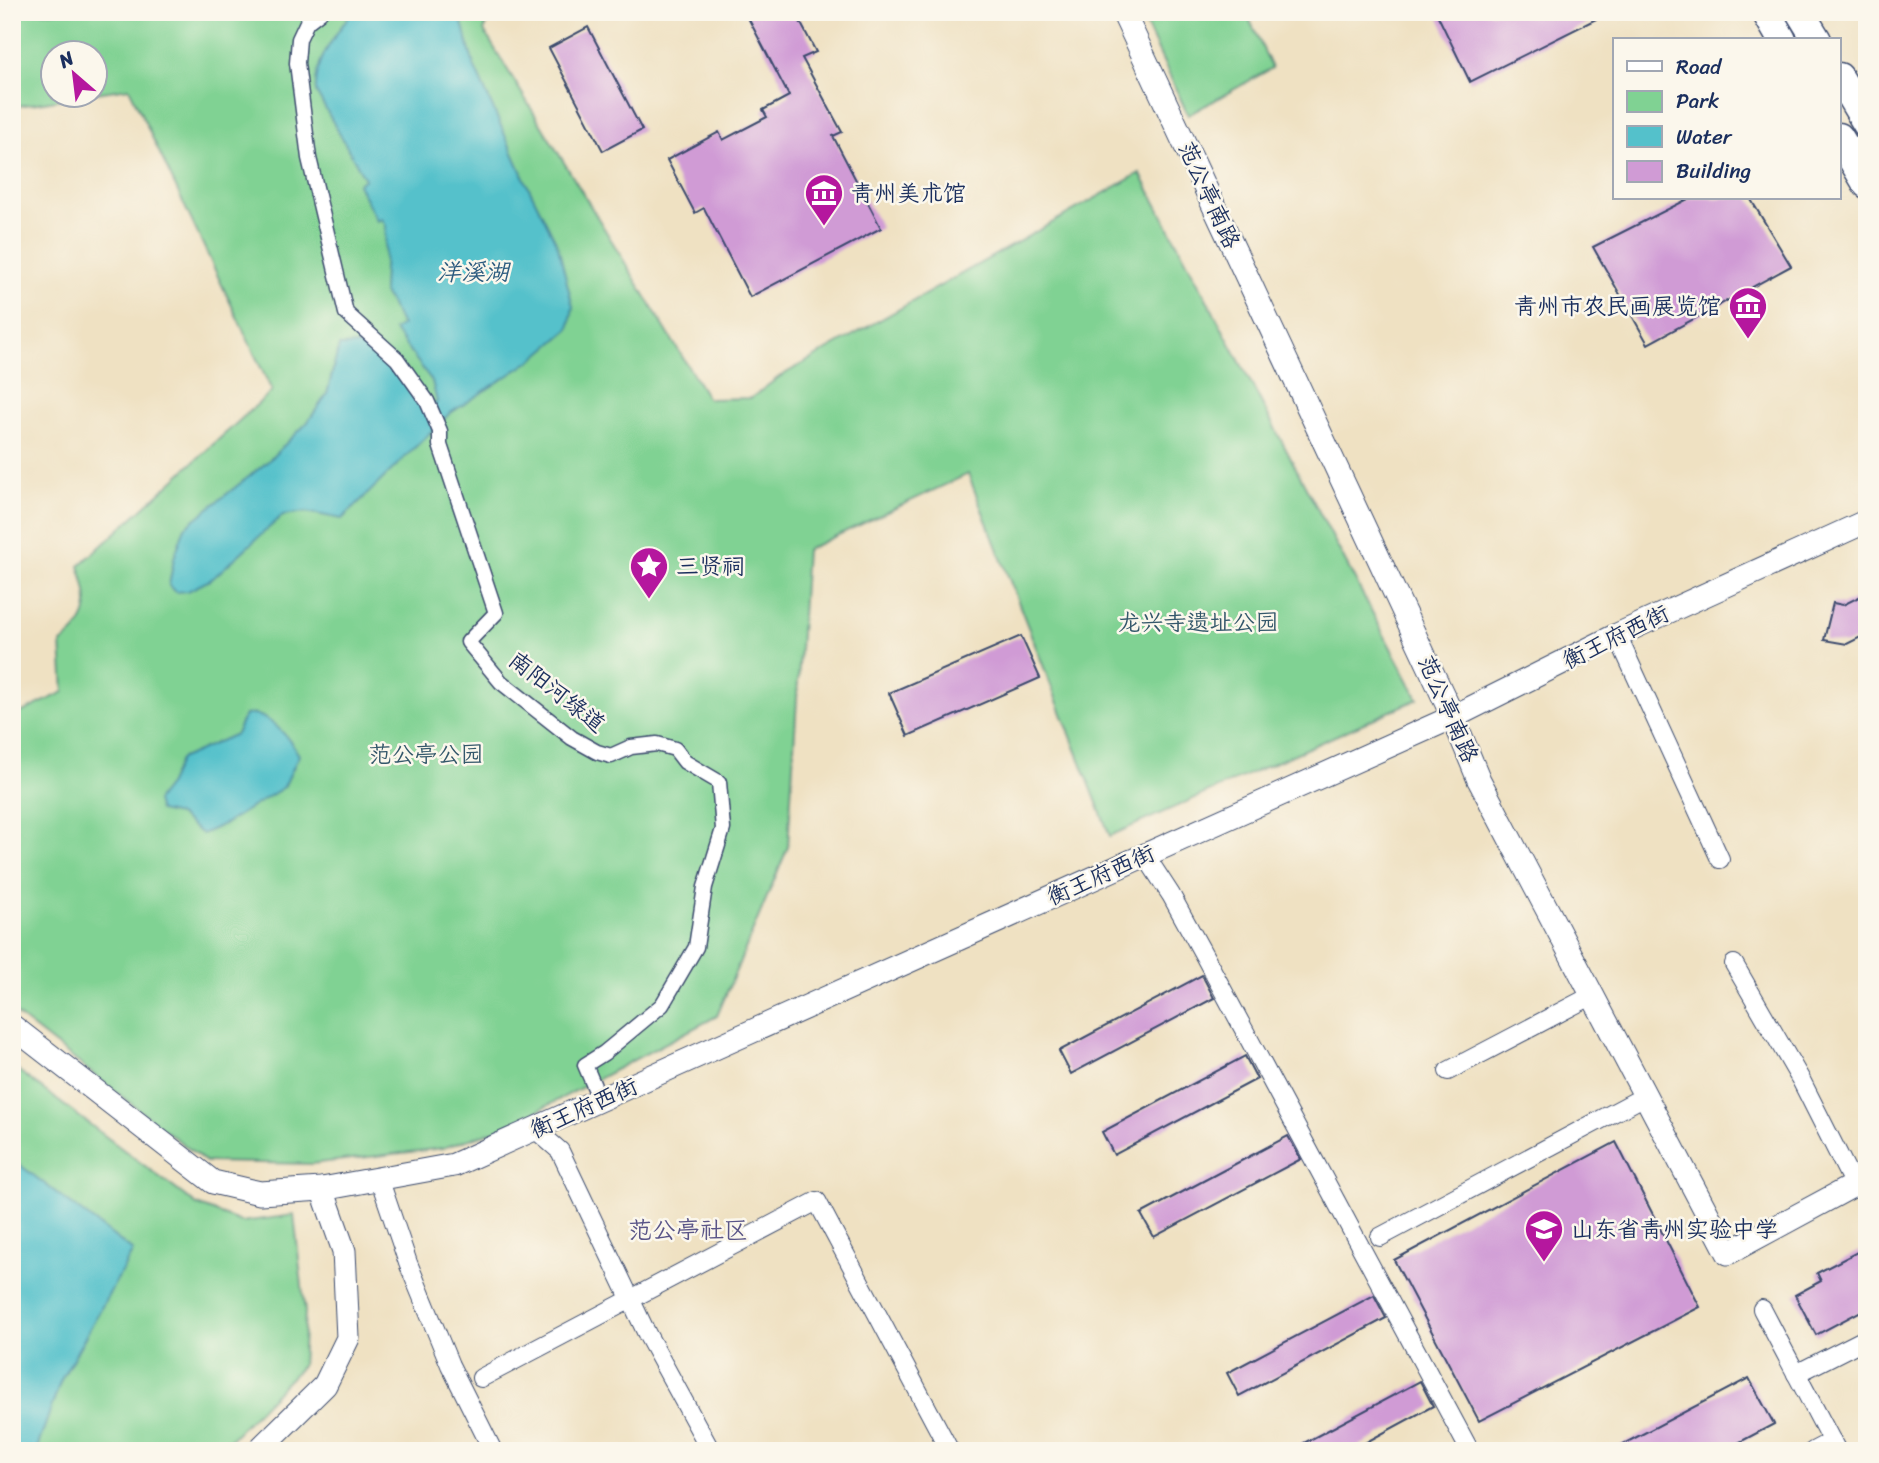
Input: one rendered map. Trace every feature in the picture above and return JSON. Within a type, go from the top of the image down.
[{"type":"main road","points":[[1766,12],[1781,38]]},
{"type":"main road","points":[[1800,12],[1815,38]]},
{"type":"main road","points":[[1840,79],[1867,124]]},
{"type":"main road","points":[[1840,139],[1867,184]]},
{"type":"street","name":"南阳河绿道","points":[[320,12],[307,22],[299,39],[298,73],[309,158],[346,313],[397,359],[427,401],[440,431],[440,445],[496,613],[468,642],[501,682],[572,738],[597,752],[611,756],[631,747],[657,744],[675,749],[685,762],[719,782],[723,829],[705,887],[696,947],[662,1005],[586,1065],[600,1100]]},
{"type":"street","name":"范公亭南路","points":[[1123,12],[1454,717],[1479,780],[1728,1253],[1860,1182]]},
{"type":"street","name":"衡王府西街","points":[[12,1026],[213,1182],[260,1193],[322,1189],[454,1165],[1454,717],[1617,635],[1867,521]]},
{"type":"street","points":[[1617,635],[1720,859]]},
{"type":"street","points":[[1145,855],[1171,895],[1205,957],[1470,1451]]},
{"type":"street","points":[[1734,964],[1860,1182]]},
{"type":"street","points":[[1448,1071],[1592,995]]},
{"type":"street","points":[[1380,1237],[1645,1096]]},
{"type":"street","points":[[536,1130],[559,1152],[631,1299],[711,1451]]},
{"type":"street","points":[[379,1178],[408,1264],[450,1365],[494,1451]]},
{"type":"street","points":[[266,1447],[325,1385],[348,1338],[344,1251],[322,1189]]},
{"type":"street","points":[[481,1378],[817,1201],[950,1451]]},
{"type":"street","points":[[1762,1309],[1834,1446],[1813,1451]]},
{"type":"street","points":[[1796,1374],[1867,1338]]},
{"type":"green space","name":"范公亭公园","points":[[12,12],[490,12],[484,31],[708,399],[751,398],[779,377],[1140,173],[1418,699],[1110,836],[968,474],[806,550],[788,847],[717,1016],[509,1126],[443,1148],[311,1164],[206,1162],[12,1011],[12,748],[19,745],[18,714],[64,692],[61,643],[79,626],[87,609],[86,589],[79,566],[272,391],[129,88],[108,91],[108,38],[38,38],[38,103],[12,107]]},
{"type":"green space","points":[[1140,12],[1246,12],[1272,68],[1188,115]]},
{"type":"green space","points":[[12,1066],[197,1205],[241,1222],[294,1215],[305,1312],[302,1366],[219,1451],[12,1451]]},
{"type":"water","name":"洋溪湖","points":[[352,12],[459,12],[474,66],[558,246],[573,307],[569,329],[535,358],[449,414],[342,519],[306,512],[283,515],[212,579],[188,591],[175,592],[169,586],[174,558],[185,527],[266,463],[307,423],[327,394],[339,346],[370,342],[397,365],[426,409],[437,402],[432,381],[394,330],[402,325],[383,291],[386,226],[382,219],[377,221],[358,184],[365,179],[316,92],[316,80],[322,59]]},
{"type":"water","points":[[255,714],[281,730],[299,755],[284,787],[226,823],[202,834],[178,815],[159,811],[156,801],[169,784],[180,759],[236,734],[245,715]]},
{"type":"water","points":[[12,1159],[133,1251],[61,1380],[36,1451],[12,1451]]},
{"type":"building","points":[[745,12],[795,12],[816,52],[802,58],[842,132],[833,136],[881,228],[750,297],[704,208],[695,213],[667,160],[719,132],[723,140],[767,117],[763,110],[789,96]]},
{"type":"building","points":[[1436,12],[1610,12],[1470,82]]},
{"type":"building","points":[[588,27],[642,130],[603,151],[549,48]]},
{"type":"building","points":[[1686,200],[1751,200],[1791,266],[1648,344],[1593,247]]},
{"type":"building","points":[[1867,593],[1867,634],[1847,644],[1824,640],[1833,603],[1843,605]]},
{"type":"building","points":[[1021,636],[1040,678],[908,736],[889,693]]},
{"type":"building","points":[[1202,975],[1214,998],[1071,1074],[1059,1051]]},
{"type":"building","points":[[1245,1056],[1257,1079],[1114,1155],[1102,1132]]},
{"type":"building","points":[[1288,1136],[1301,1159],[1154,1237],[1141,1214]]},
{"type":"building","points":[[1616,1142],[1700,1307],[1479,1421],[1394,1260]]},
{"type":"building","points":[[1859,1251],[1867,1265],[1867,1308],[1816,1335],[1795,1295],[1821,1281],[1817,1273]]},
{"type":"building","points":[[1374,1295],[1386,1318],[1239,1396],[1227,1373]]},
{"type":"building","points":[[1749,1378],[1774,1424],[1723,1451],[1610,1451]]},
{"type":"building","points":[[1420,1381],[1433,1406],[1350,1451],[1289,1451]]},
{"type":"place","name":"青州美术馆","points":[[824,227]]},
{"type":"place","name":"青州市农民画展览馆","points":[[1748,340]]},
{"type":"place","name":"三贤祠","points":[[649,600]]},
{"type":"place","name":"山东省青州实验中学","points":[[1544,1263]]},
{"type":"district","name":"范公亭社区","points":[[688,1230]]},
{"type":"park label","name":"龙兴寺遗址公园","points":[[1198,622]]}]
